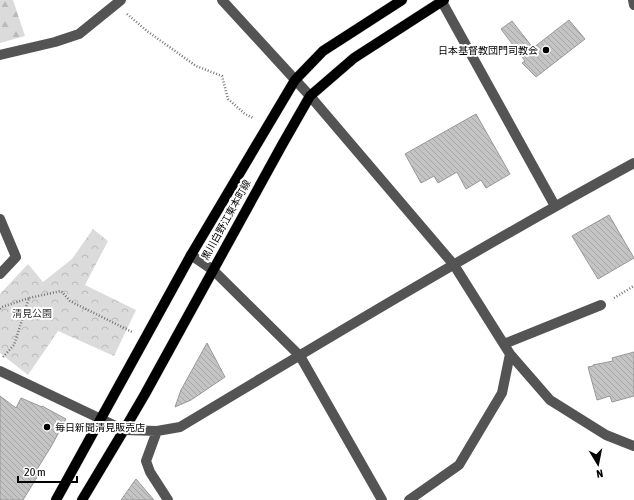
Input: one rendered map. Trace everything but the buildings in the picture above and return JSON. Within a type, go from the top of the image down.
[{"type":"main road","name":"黒川白野江東本町線","points":[[56,500],[191,255],[295,80],[323,51],[402,0]]},
{"type":"main road","name":"黒川白野江東本町線","points":[[82,500],[124,430],[310,96],[354,58],[442,0]]},
{"type":"street","points":[[222,0],[310,96],[454,265],[510,354],[550,400],[606,435],[634,446]]},
{"type":"street","points":[[442,0],[555,206]]},
{"type":"street","points":[[633,0],[634,5]]},
{"type":"street","points":[[0,55],[55,42],[79,34],[119,1]]},
{"type":"street","points":[[0,371],[124,430],[157,431],[180,427],[555,206],[634,163]]},
{"type":"street","points":[[0,219],[16,257],[0,274]]},
{"type":"street","points":[[191,255],[213,270],[300,356],[382,500]]},
{"type":"street","points":[[504,344],[601,305]]},
{"type":"street","points":[[409,500],[459,465],[502,393],[510,354]]},
{"type":"street","points":[[157,431],[146,461],[150,472],[168,500]]},
{"type":"path","points":[[119,1],[118,6],[147,31],[196,66],[222,76],[228,99],[245,114],[253,118]]},
{"type":"path","points":[[601,305],[634,286]]},
{"type":"path","points":[[0,309],[29,298],[61,291],[70,301],[133,332]]},
{"type":"path","points":[[14,345],[29,298]]},
{"type":"green space","points":[[0,0],[13,0],[25,36],[0,43]]},
{"type":"green space","name":"清見公園","points":[[93,229],[108,241],[85,285],[136,310],[114,356],[58,331],[28,375],[0,353],[0,294],[28,264],[43,282],[72,259]]},
{"type":"place","name":"日本基督教団門司教会","points":[[546,50]]},
{"type":"place","name":"毎日新聞清見販売店","points":[[47,427]]}]
